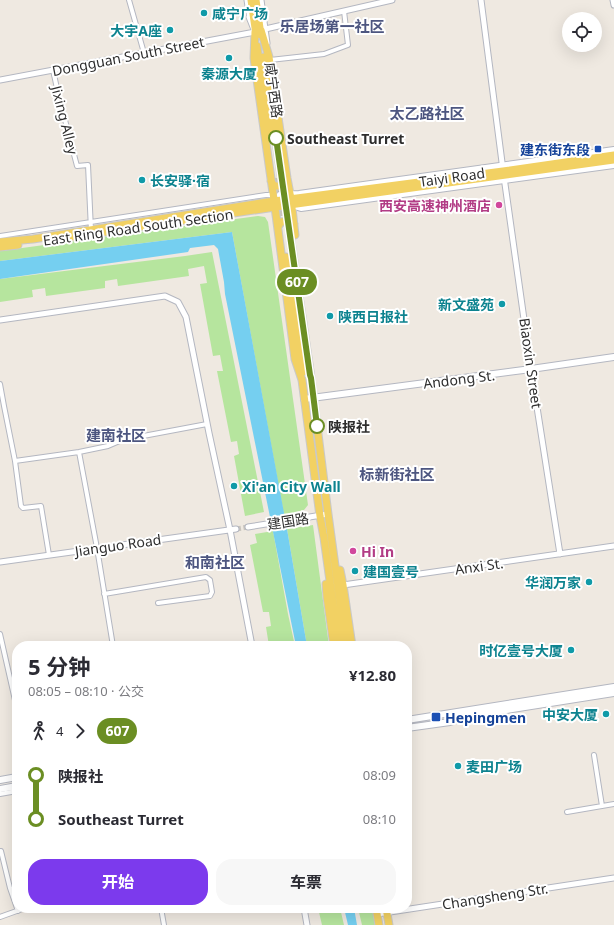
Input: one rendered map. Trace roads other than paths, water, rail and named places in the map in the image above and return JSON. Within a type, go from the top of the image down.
[{"type":"main road","points":[[251,0],[258,31]]},
{"type":"main road","points":[[256,0],[258,31],[278,179]]},
{"type":"main road","name":"咸宁西路","points":[[258,31],[254,58],[278,179],[291,199],[286,227]]},
{"type":"main road","name":"咸宁西路","points":[[258,31],[270,58],[278,179],[276,199],[286,227]]},
{"type":"main road","points":[[504,173],[614,150]]},
{"type":"main road","name":"Taiyi Road","points":[[504,173],[614,155]]},
{"type":"main road","name":"Taiyi Road","points":[[276,199],[291,199],[614,160]]},
{"type":"main road","points":[[276,199],[291,199],[313,192],[504,173],[614,165]]},
{"type":"main road","name":"East Ring Road South Section","points":[[0,242],[91,230],[276,199]]},
{"type":"main road","name":"East Ring Road South Section","points":[[0,247],[88,235],[276,199]]},
{"type":"main road","points":[[286,227],[312,356],[311,378],[313,398],[328,514],[327,597],[333,641]]},
{"type":"main road","points":[[286,227],[295,359],[302,380],[320,516],[343,585],[351,641]]},
{"type":"main road","name":"Andong St.","points":[[304,399],[614,357]]},
{"type":"main road","points":[[327,536],[338,641]]},
{"type":"main road","points":[[327,536],[345,641]]},
{"type":"main road","points":[[412,719],[614,687]]},
{"type":"main road","points":[[412,727],[450,722],[469,716],[614,693]]},
{"type":"main road","points":[[0,780],[12,778]]},
{"type":"main road","points":[[0,784],[12,782]]},
{"type":"main road","points":[[0,789],[12,787]]},
{"type":"main road","points":[[376,913],[378,925]]},
{"type":"main road","points":[[387,913],[389,925]]},
{"type":"street","points":[[129,0],[144,53]]},
{"type":"street","points":[[247,0],[249,17],[258,31]]},
{"type":"street","points":[[258,31],[263,13],[261,0]]},
{"type":"street","name":"Dongguan South Street","points":[[0,80],[258,31],[392,0]]},
{"type":"street","name":"Biaoxin Street","points":[[481,0],[531,369],[560,554]]},
{"type":"street","points":[[613,0],[614,5]]},
{"type":"street","points":[[270,58],[324,54],[348,45],[344,11]]},
{"type":"street","name":"Jixing Alley","points":[[53,70],[77,166],[88,165],[91,230]]},
{"type":"street","points":[[0,236],[266,195],[276,199]]},
{"type":"street","points":[[0,320],[165,296],[178,302],[186,317],[207,424],[233,529],[251,641]]},
{"type":"street","points":[[0,384],[15,461],[21,506],[23,508],[41,506],[49,555]]},
{"type":"street","points":[[15,461],[79,452],[108,446],[122,440],[207,424]]},
{"type":"street","points":[[79,452],[112,641]]},
{"type":"street","name":"建国路","points":[[248,527],[328,514]]},
{"type":"street","name":"Jianguo Road","points":[[0,562],[233,529]]},
{"type":"street","name":"Anxi St.","points":[[343,585],[614,546]]},
{"type":"street","points":[[104,594],[206,577],[210,580],[212,592],[210,596],[158,603]]},
{"type":"street","points":[[0,635],[12,687]]},
{"type":"street","points":[[594,755],[602,806]]},
{"type":"street","points":[[0,794],[12,792]]},
{"type":"street","points":[[567,812],[614,804]]},
{"type":"street","points":[[1,851],[12,894]]},
{"type":"street","name":"Changsheng Str.","points":[[412,906],[614,878]]},
{"type":"street","points":[[0,917],[12,913]]},
{"type":"street","points":[[162,913],[164,925]]},
{"type":"street","points":[[305,913],[307,925]]},
{"type":"water","points":[[232,232],[306,641],[295,641],[225,294],[218,249],[214,245],[190,248],[188,252],[0,279],[0,261]]},
{"type":"water","points":[[345,913],[355,913],[357,925],[348,925]]},
{"type":"tunnel","points":[[282,177],[289,226]]},
{"type":"tunnel","points":[[275,178],[282,229]]},
{"type":"tunnel","points":[[236,529],[248,527]]},
{"type":"place","name":"咸宁广场","points":[[204,13]]},
{"type":"place","name":"大宇A座","points":[[170,30]]},
{"type":"place","name":"秦源大厦","points":[[229,58]]},
{"type":"place","name":"Southeast Turret","points":[[276,138]]},
{"type":"place","name":"建东街东段","points":[[598,149]]},
{"type":"place","name":"长安驿·宿","points":[[142,180]]},
{"type":"place","name":"西安高速神州酒店","points":[[499,205]]},
{"type":"place","name":"新文盛苑","points":[[502,304]]},
{"type":"place","name":"陕西日报社","points":[[330,316]]},
{"type":"place","name":"陕报社","points":[[317,426]]},
{"type":"place","name":"Xi'an City Wall","points":[[234,486]]},
{"type":"place","name":"Hi In","points":[[353,551]]},
{"type":"place","name":"建国壹号","points":[[355,571]]},
{"type":"place","name":"华润万家","points":[[589,582]]},
{"type":"place","name":"时亿壹号大厦","points":[[571,650]]},
{"type":"place","name":"中安大厦","points":[[606,714]]},
{"type":"place","name":"Hepingmen","points":[[436,717]]},
{"type":"place","name":"麦田广场","points":[[458,766]]},
{"type":"district","name":"乐居场第一社区","points":[[332,26]]},
{"type":"district","name":"太乙路社区","points":[[427,113]]},
{"type":"district","name":"建南社区","points":[[116,435]]},
{"type":"district","name":"标新街社区","points":[[397,474]]},
{"type":"district","name":"和南社区","points":[[215,562]]}]
